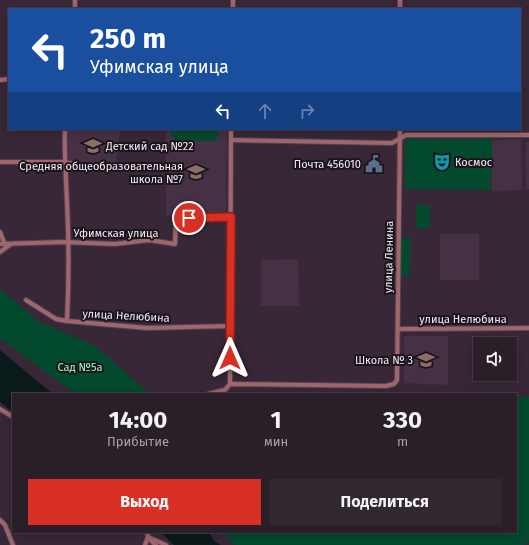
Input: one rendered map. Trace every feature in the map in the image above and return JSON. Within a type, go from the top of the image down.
[{"type":"street","points":[[65,130],[64,162],[68,242],[67,321]]},
{"type":"street","points":[[212,393],[224,390],[230,384],[231,130]]},
{"type":"street","name":"улица Ленина","points":[[230,384],[386,386],[394,384],[397,380],[400,130]]},
{"type":"street","points":[[231,140],[392,143],[406,135],[529,135]]},
{"type":"street","points":[[0,162],[64,162],[96,168]]},
{"type":"street","name":"Уфимская улица","points":[[0,244],[68,242],[115,244],[150,240],[175,244],[176,218],[231,217]]},
{"type":"street","points":[[0,232],[5,245]]},
{"type":"street","points":[[0,252],[12,243]]},
{"type":"street","name":"улица Нелюбина","points":[[26,300],[56,319],[67,321],[147,328],[230,326]]},
{"type":"street","name":"улица Нелюбина","points":[[398,329],[529,328]]},
{"type":"street","points":[[0,409],[12,416]]},
{"type":"street","points":[[0,520],[6,525],[13,545]]},
{"type":"street","points":[[145,545],[148,538],[147,533]]},
{"type":"street","points":[[148,538],[156,545]]},
{"type":"street","points":[[148,538],[166,545]]},
{"type":"shaded area","name":"Детский сад №22","points":[[68,130],[120,130],[116,166],[68,163]]},
{"type":"shaded area","name":"Средняя общеобразовательная школа №7","points":[[166,130],[227,130],[226,215],[166,215]]},
{"type":"shaded area","points":[[521,139],[522,190],[492,191],[492,140]]},
{"type":"shaded area","points":[[526,142],[529,142],[529,189],[526,189]]},
{"type":"shaded area","points":[[440,234],[479,234],[479,280],[440,280]]},
{"type":"shaded area","points":[[298,259],[299,306],[261,306],[261,260]]},
{"type":"shaded area","name":"Школа № 3","points":[[404,336],[448,336],[448,385],[404,383]]},
{"type":"shaded area","points":[[0,350],[52,393],[12,393],[12,411],[0,402]]},
{"type":"shaded area","points":[[161,533],[210,533],[214,541],[221,545],[174,545]]},
{"type":"green space","points":[[171,130],[219,130],[215,141],[175,140],[171,135]]},
{"type":"green space","points":[[405,139],[492,139],[491,190],[405,189]]},
{"type":"green space","points":[[416,205],[430,205],[430,228],[416,228]]},
{"type":"green space","points":[[401,238],[411,238],[409,276],[400,276]]},
{"type":"green space","name":"Сад №5а","points":[[0,289],[38,321],[95,346],[149,393],[75,393],[0,338]]},
{"type":"green space","points":[[517,397],[529,397],[529,542],[524,545],[234,545],[224,533],[517,533]]},
{"type":"place","name":"Детский сад №22","points":[[93,146]]},
{"type":"place","name":"Космос","points":[[442,162]]},
{"type":"place","name":"Почта 456010","points":[[374,164]]},
{"type":"place","name":"Средняя общеобразовательная школа №7","points":[[196,172]]},
{"type":"place","name":"Школа № 3","points":[[426,360]]},
{"type":"route","points":[[189,218],[231,217],[230,358]]}]
